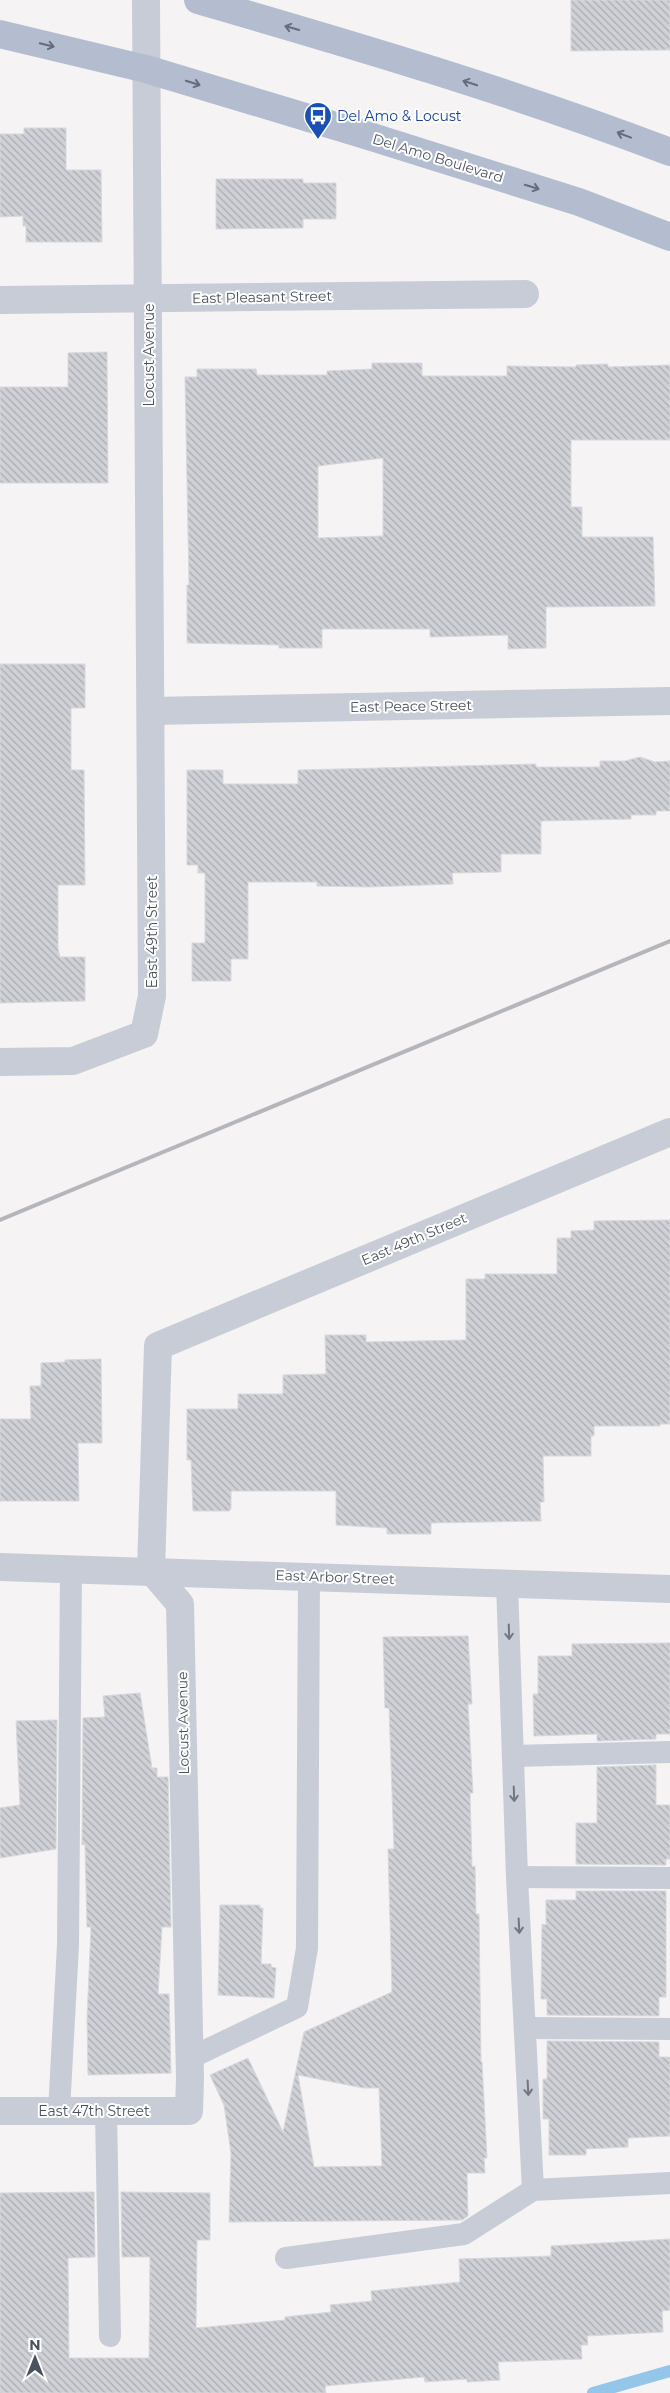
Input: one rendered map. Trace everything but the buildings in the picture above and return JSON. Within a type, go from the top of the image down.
[{"type":"main road","points":[[198,0],[339,41],[593,123],[670,152]]},
{"type":"main road","name":"Del Amo Boulevard","points":[[0,34],[146,69],[570,199],[670,237]]},
{"type":"street","name":"Locust Avenue","points":[[146,0],[151,710]]},
{"type":"street","name":"East Pleasant Street","points":[[0,300],[524,294]]},
{"type":"street","name":"East Peace Street","points":[[151,710],[670,701]]},
{"type":"street","name":"East 49th Street","points":[[0,1062],[73,1061],[144,1034],[152,996],[151,710]]},
{"type":"street","name":"East 49th Street","points":[[151,1570],[158,1346],[670,1132]]},
{"type":"street","name":"East Arbor Street","points":[[0,1567],[151,1570],[670,1589]]},
{"type":"street","name":"Locust Avenue","points":[[151,1570],[180,1604],[190,2058],[189,2111]]},
{"type":"street","name":"East 47th Street","points":[[0,2112],[189,2111]]},
{"type":"lane","points":[[59,2112],[68,1935],[71,1568]]},
{"type":"lane","points":[[190,2058],[297,2006],[307,1948],[309,1576]]},
{"type":"lane","points":[[507,1583],[517,1877],[533,2190]]},
{"type":"lane","points":[[513,1756],[670,1752]]},
{"type":"lane","points":[[517,1877],[670,1878]]},
{"type":"lane","points":[[524,2028],[670,2029]]},
{"type":"lane","points":[[106,2111],[110,2336]]},
{"type":"lane","points":[[286,2258],[464,2234],[533,2190],[670,2182]]},
{"type":"waterway","points":[[593,2393],[670,2371]]},
{"type":"railway","points":[[0,1220],[670,941]]},
{"type":"place","name":"Del Amo & Locust","points":[[318,140]]}]
